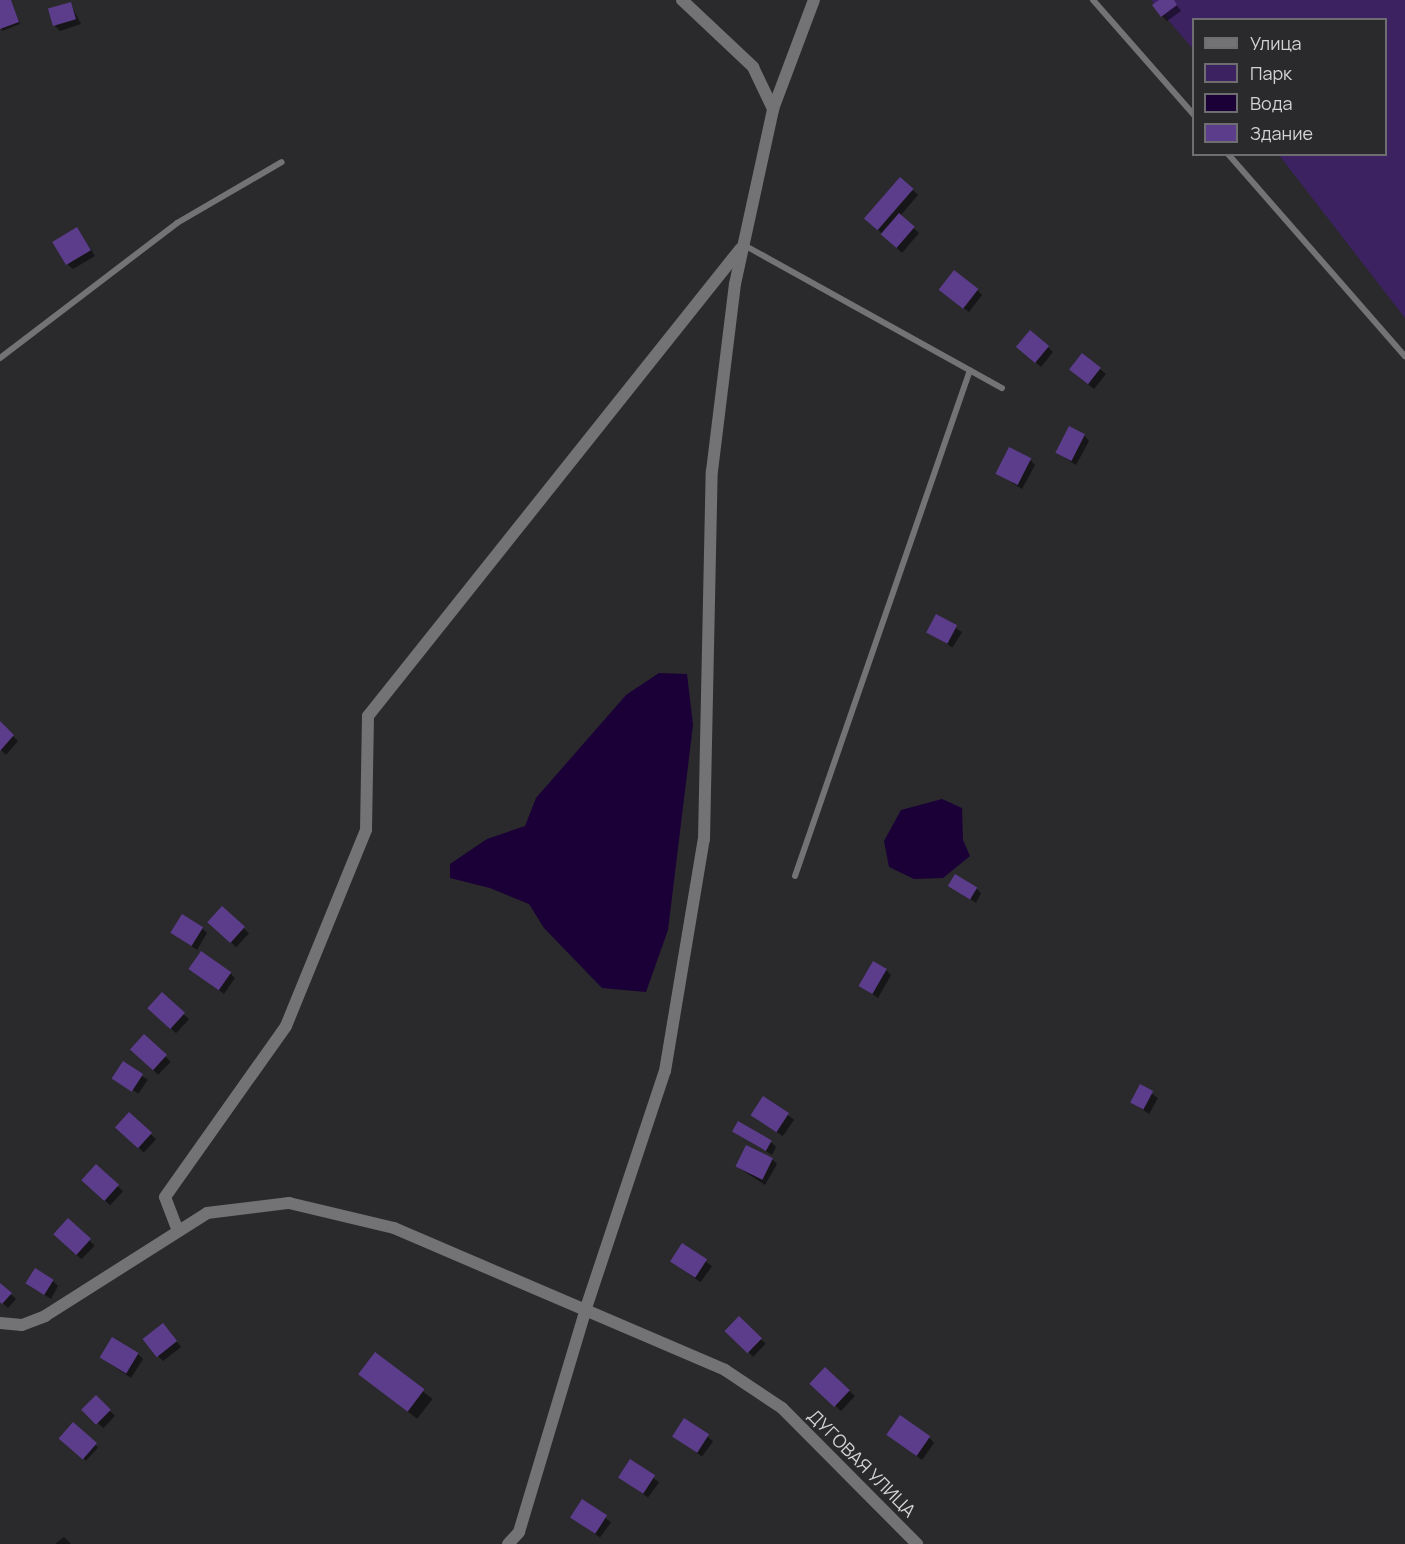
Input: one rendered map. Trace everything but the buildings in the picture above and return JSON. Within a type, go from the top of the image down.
[{"type":"street","points":[[682,0],[753,67],[773,109]]},
{"type":"street","points":[[508,1544],[519,1532],[586,1308],[665,1071],[704,839],[712,471],[744,244],[773,109],[814,0]]},
{"type":"street","points":[[178,1232],[165,1197],[286,1026],[366,830],[368,716],[744,244]]},
{"type":"street","name":"ДУГОВАЯ УЛИЦА","points":[[0,1323],[21,1325],[45,1316],[207,1213],[289,1203],[394,1228],[586,1308],[725,1370],[782,1408],[917,1544]]},
{"type":"lane","points":[[1093,0],[1192,113]]},
{"type":"lane","points":[[1230,156],[1405,356]]},
{"type":"lane","points":[[0,358],[177,223],[282,162]]},
{"type":"lane","points":[[744,244],[1002,387]]},
{"type":"lane","points":[[795,876],[970,370]]},
{"type":"green space","points":[[1151,0],[1405,0],[1405,318],[1280,156],[1387,156],[1387,18],[1192,18],[1192,48]]},
{"type":"water","points":[[659,673],[687,674],[693,725],[668,930],[646,992],[602,988],[544,928],[529,904],[490,888],[450,878],[450,864],[487,839],[525,826],[536,798],[626,695]]},
{"type":"water","points":[[942,799],[962,808],[963,840],[970,856],[943,878],[914,879],[889,867],[884,841],[901,810]]}]
